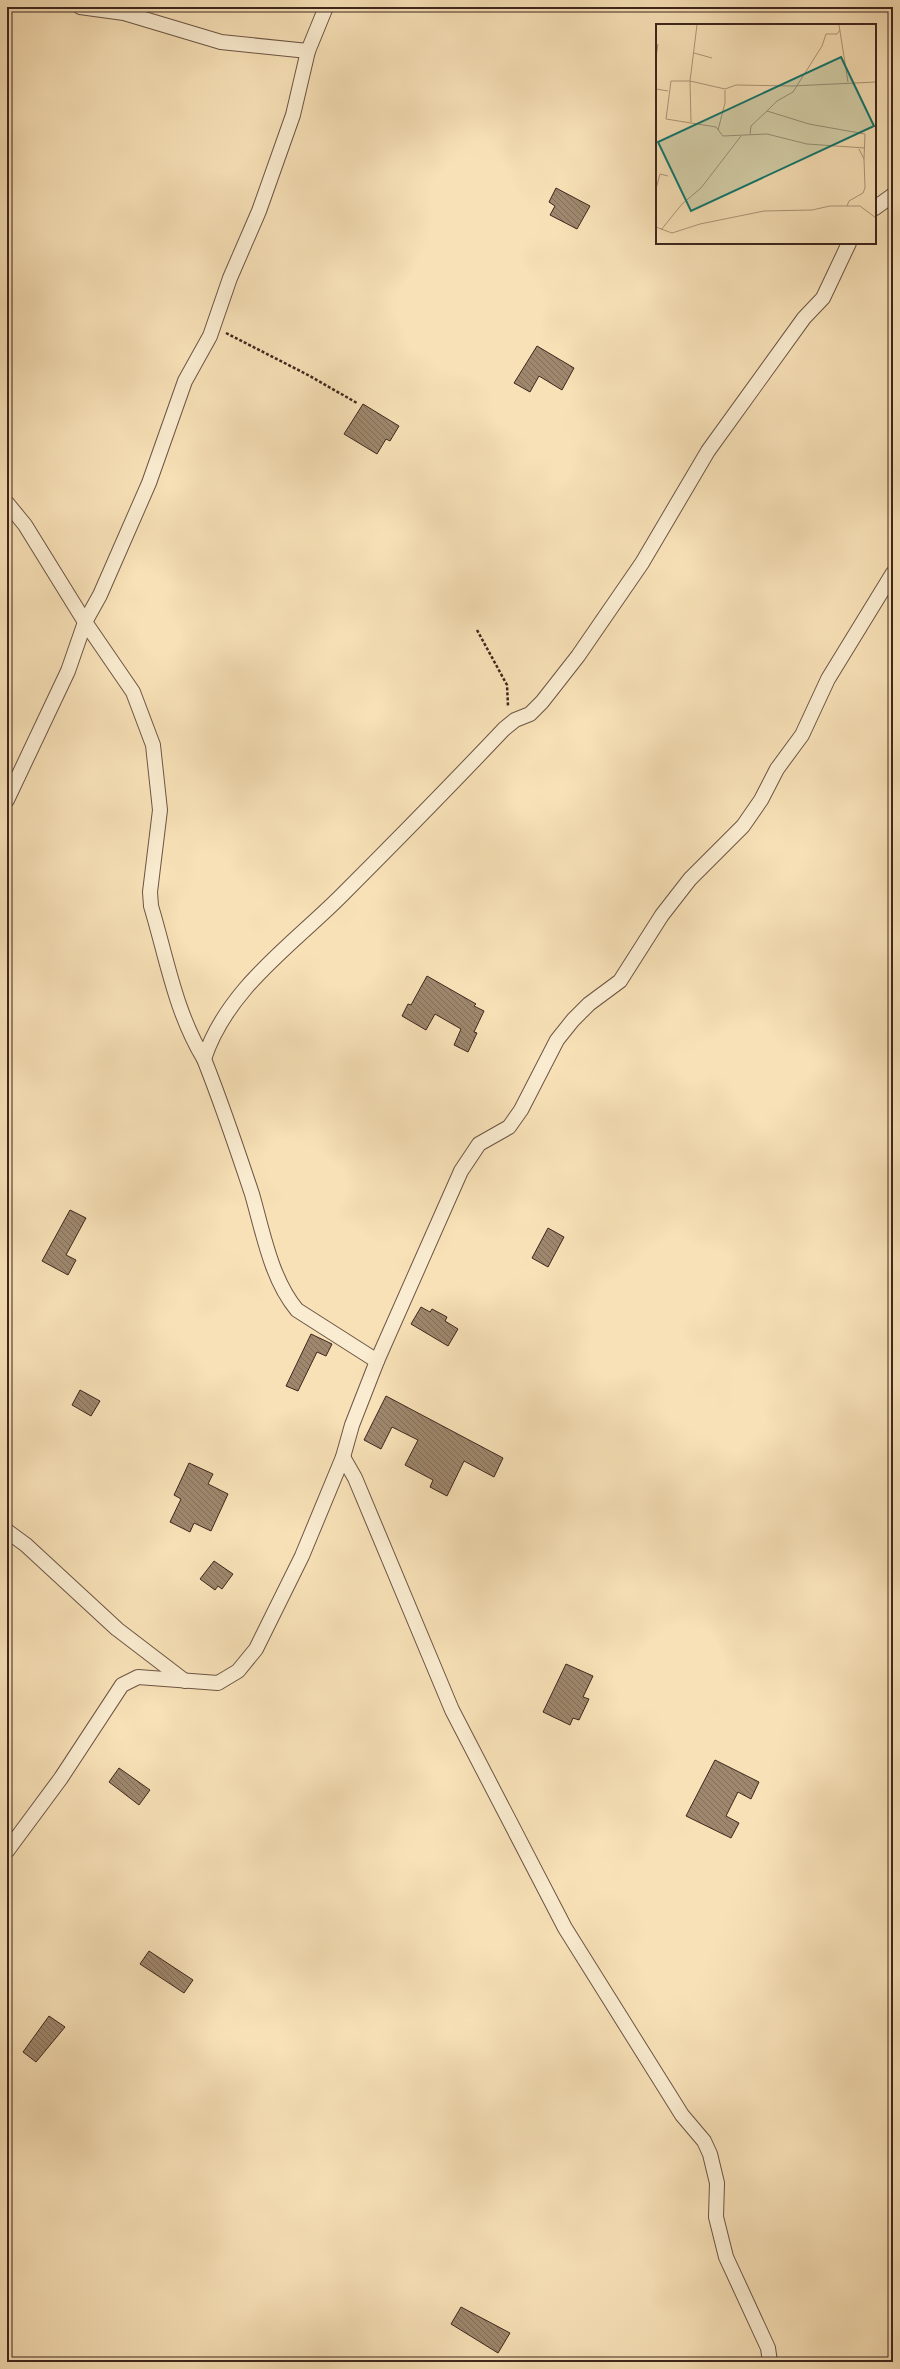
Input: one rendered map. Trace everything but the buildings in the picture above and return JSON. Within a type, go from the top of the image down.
[{"type":"street","points":[[80,7],[124,13],[221,42],[308,51]]},
{"type":"street","points":[[7,800],[68,671],[86,622],[100,595],[149,483],[185,381],[212,328],[230,278],[259,211],[293,115],[308,51],[326,7]]},
{"type":"street","points":[[876,207],[893,195]]},
{"type":"street","points":[[204,1059],[210,1042],[226,1013],[255,977],[284,947],[308,928],[435,803],[510,725],[530,714],[542,702],[578,656],[642,563],[708,451],[804,318],[823,298],[849,244]]},
{"type":"street","points":[[7,503],[25,525],[86,622],[133,692],[154,745],[160,810],[150,892],[151,906],[177,1001],[189,1035],[204,1059],[229,1124],[276,1272],[287,1298],[297,1310],[377,1361]]},
{"type":"street","points":[[7,1851],[61,1778],[122,1684],[138,1677],[218,1683],[238,1671],[256,1649],[302,1556],[343,1456],[352,1425],[377,1361],[462,1171],[479,1144],[509,1127],[521,1110],[557,1040],[569,1025],[589,1004],[620,981],[666,909],[690,879],[743,826],[761,800],[777,769],[802,735],[828,679],[893,573]]},
{"type":"street","points":[[343,1456],[355,1478],[452,1710],[565,1928],[682,2115],[704,2141],[710,2154],[717,2183],[716,2217],[726,2257],[768,2348],[770,2362]]},
{"type":"street","points":[[7,1532],[26,1545],[117,1629],[186,1681]]},
{"type":"path","points":[[212,328],[284,362],[356,403]]},
{"type":"path","points":[[477,630],[507,685],[510,725]]}]
